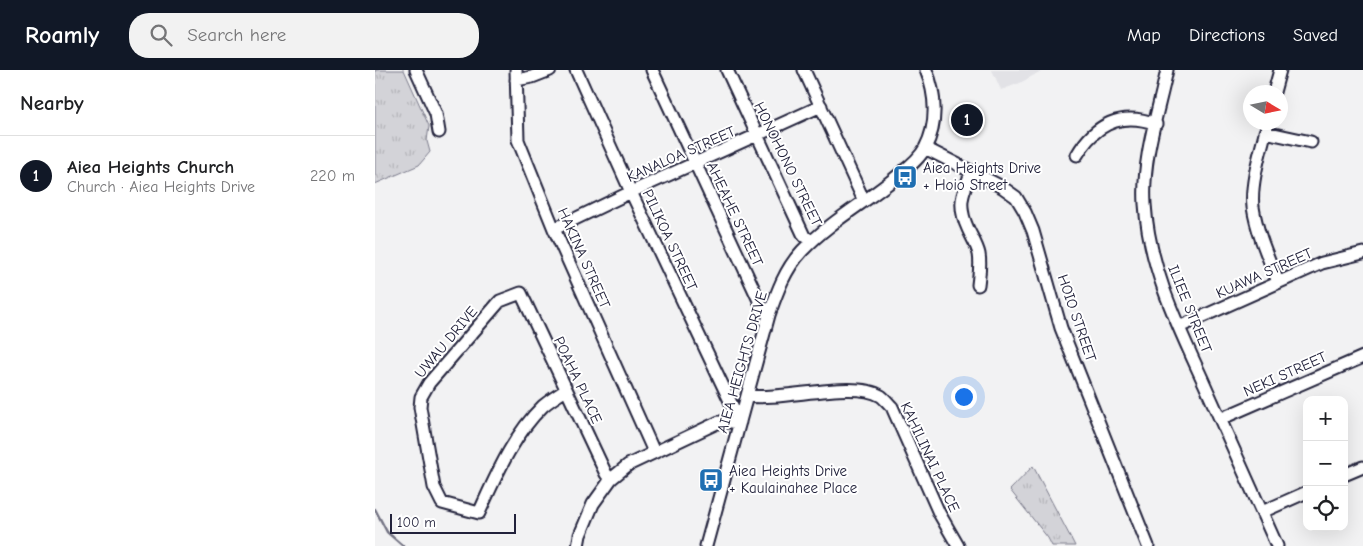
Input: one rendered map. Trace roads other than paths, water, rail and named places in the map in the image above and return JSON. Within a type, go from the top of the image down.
[{"type":"street","points":[[416,70],[436,114],[439,132]]},
{"type":"street","points":[[516,75],[532,77],[550,70]]},
{"type":"street","name":"PILIKOA STREET","points":[[576,70],[631,192],[740,422]]},
{"type":"street","name":"AHEAHE STREET","points":[[651,70],[763,309],[769,315]]},
{"type":"street","name":"HONOHONO STREET","points":[[727,70],[804,236],[812,241]]},
{"type":"street","points":[[804,70],[864,201]]},
{"type":"street","name":"AIEA HEIGHTS DRIVE","points":[[706,546],[769,315],[784,276],[801,252],[812,241],[904,170],[925,148],[933,128],[934,110],[933,94],[926,70]]},
{"type":"street","name":"ILIEE STREET","points":[[1167,70],[1145,179],[1147,226],[1153,257],[1179,327],[1277,546]]},
{"type":"street","points":[[1276,85],[1280,70]]},
{"type":"street","name":"HAKINA STREET","points":[[516,75],[518,140],[555,229],[654,452]]},
{"type":"street","name":"KANALOA STREET","points":[[555,229],[631,192],[821,106]]},
{"type":"street","points":[[1077,155],[1094,131],[1110,123],[1126,119],[1147,121],[1155,124]]},
{"type":"street","points":[[1265,130],[1254,184],[1253,206],[1259,232],[1278,282]]},
{"type":"street","points":[[1275,130],[1311,142]]},
{"type":"street","name":"HOIO STREET","points":[[925,148],[972,170],[1002,187],[1015,197],[1025,212],[1033,231],[1061,328],[1148,546]]},
{"type":"street","points":[[972,170],[964,188],[961,205],[962,214],[977,246],[979,255],[978,285]]},
{"type":"street","name":"KUAWA STREET","points":[[1179,327],[1322,263],[1363,252]]},
{"type":"street","name":"POAHA PLACE","points":[[521,293],[565,390],[606,474],[611,479]]},
{"type":"street","name":"UWAU DRIVE","points":[[521,293],[500,300],[429,383],[421,397],[420,407],[434,487],[442,503],[479,513],[499,467],[524,428],[543,405],[565,390]]},
{"type":"street","name":"NEKI STREET","points":[[1220,420],[1363,357]]},
{"type":"street","name":"KAHILINAI PLACE","points":[[747,396],[764,397],[858,390],[868,391],[882,397],[892,407],[939,513],[958,546]]},
{"type":"street","points":[[578,546],[580,535],[593,504],[611,479],[628,465],[719,422],[740,422]]},
{"type":"street","points":[[1348,473],[1363,467]]},
{"type":"street","points":[[1262,512],[1303,494]]},
{"type":"waterway","points":[[375,509],[387,532],[403,546]]},
{"type":"place","name":"Aiea Heights Church","points":[[967,120]]},
{"type":"place","name":"Aiea Heights Drive + Hoio Street","points":[[905,177]]},
{"type":"place","name":"Aiea Heights Drive + Kaulainahee Place","points":[[711,480]]}]
